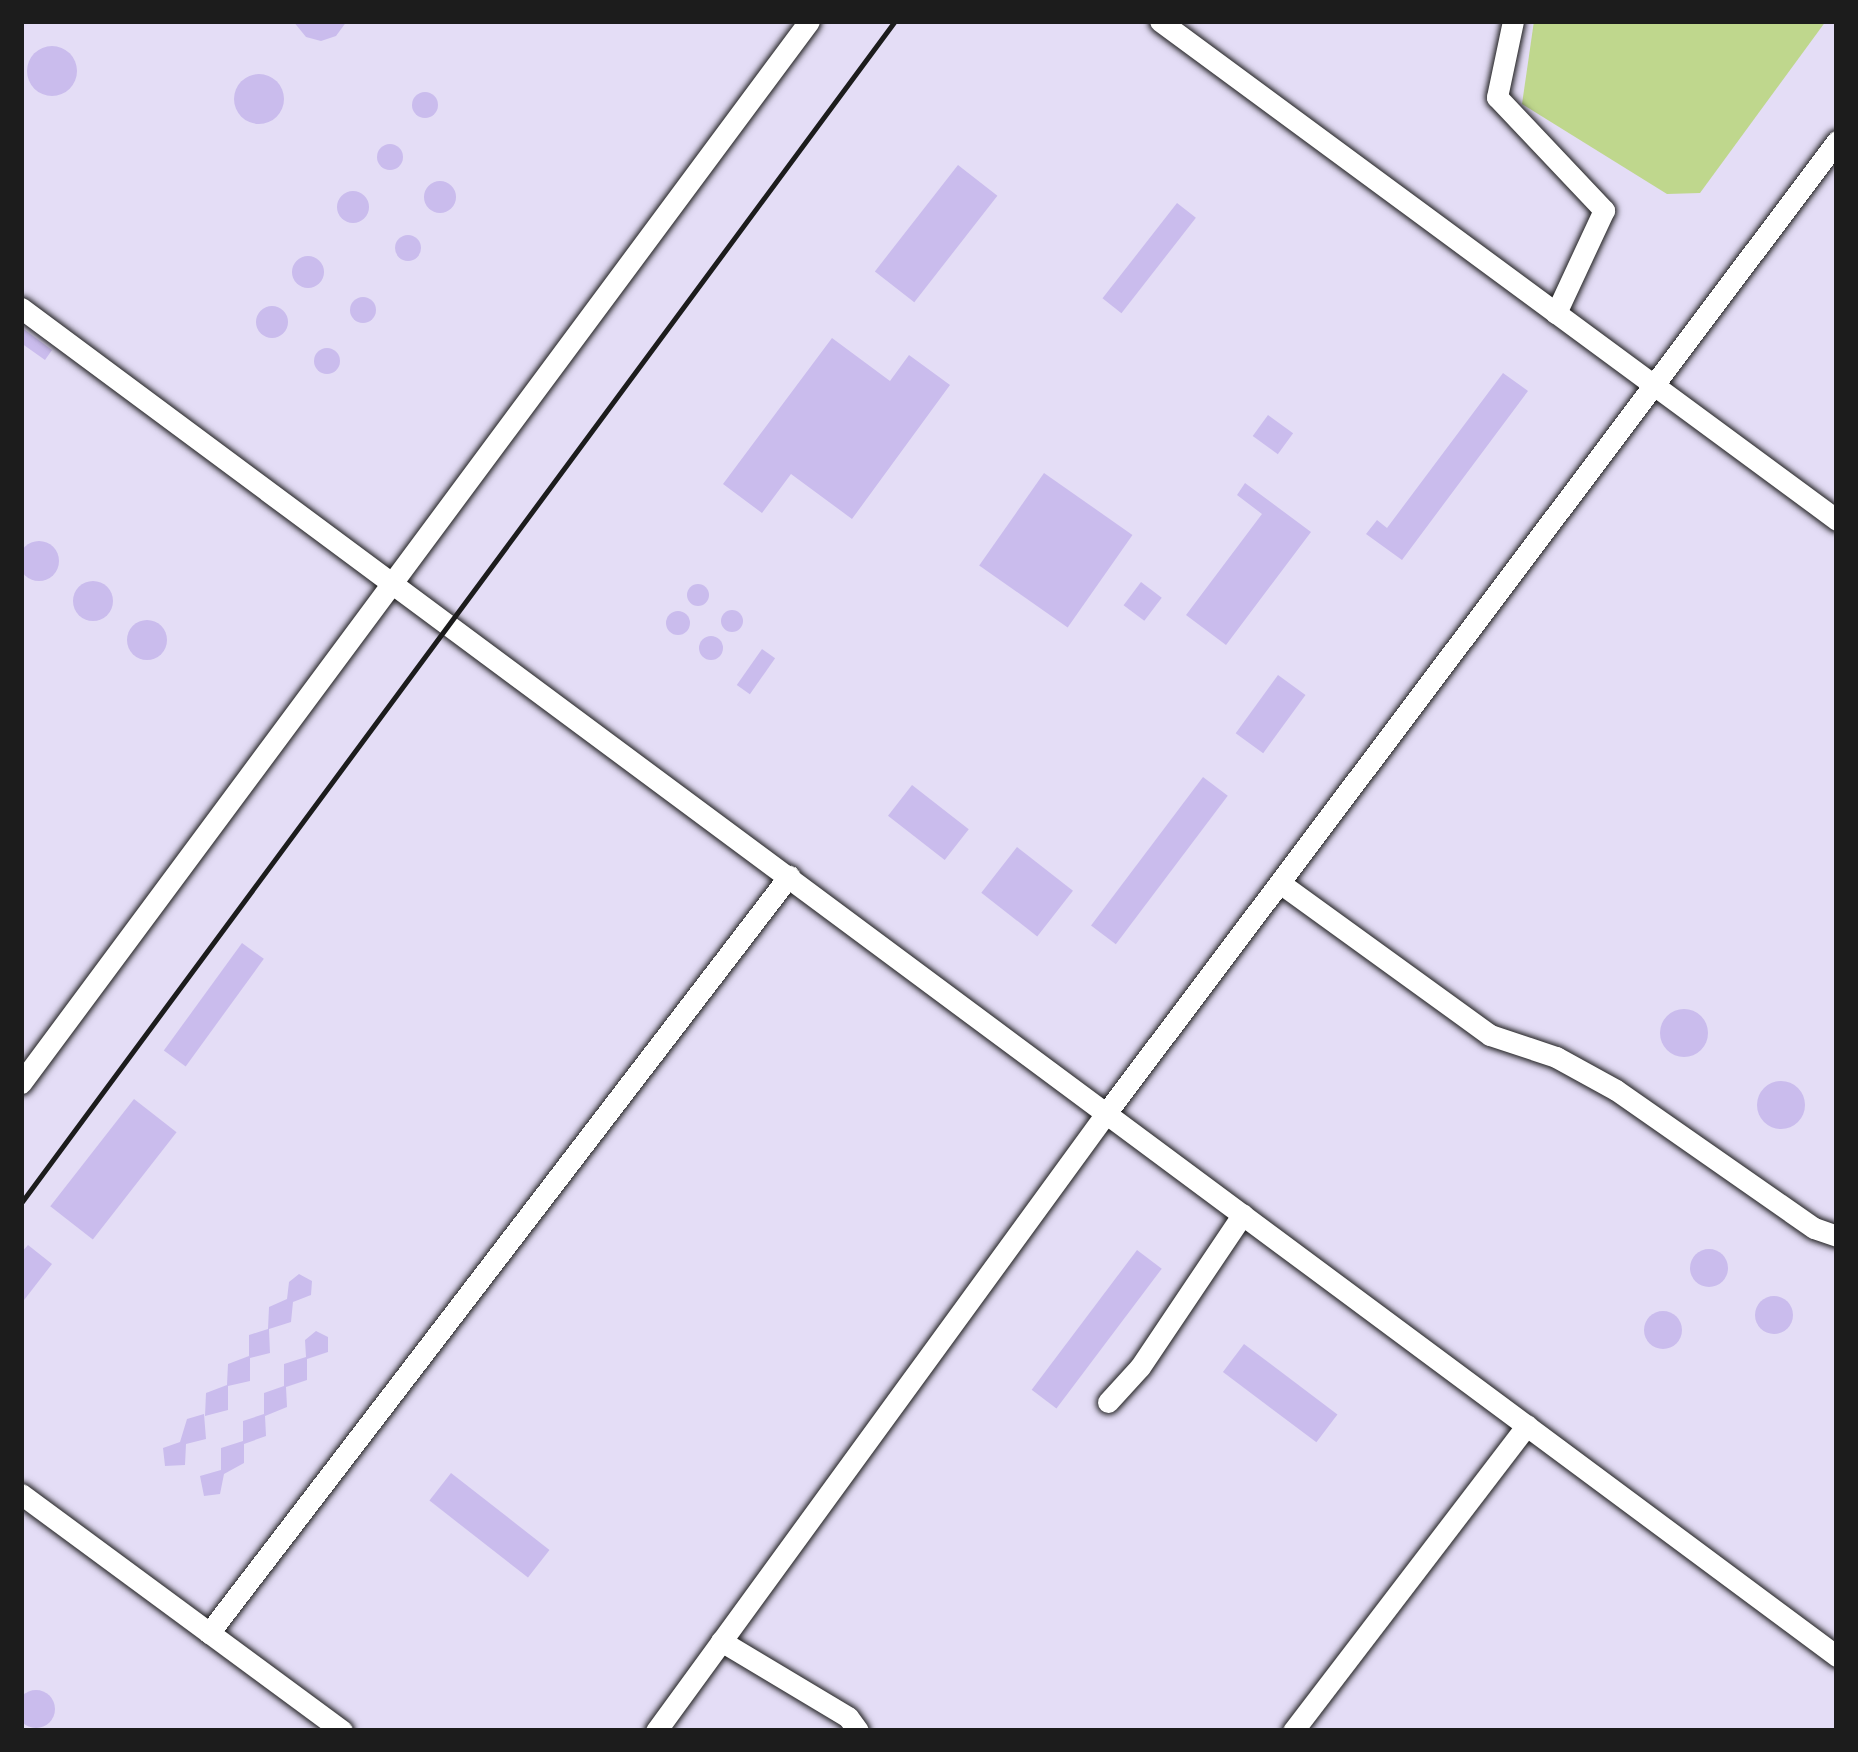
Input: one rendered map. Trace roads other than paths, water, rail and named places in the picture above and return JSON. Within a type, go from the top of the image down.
[{"type":"lane","points":[[21,1083],[809,21]]},
{"type":"lane","points":[[1160,21],[1837,520]]},
{"type":"lane","points":[[1513,21],[1497,97],[1604,210],[1556,313]]},
{"type":"lane","points":[[656,1731],[1107,1112],[1837,141]]},
{"type":"lane","points":[[21,308],[1837,1656]]},
{"type":"lane","points":[[209,1633],[789,876]]},
{"type":"lane","points":[[1280,883],[1490,1035],[1556,1057],[1616,1090],[1814,1228],[1837,1236]]},
{"type":"lane","points":[[1108,1402],[1140,1367],[1243,1214]]},
{"type":"lane","points":[[1293,1731],[1527,1425]]},
{"type":"lane","points":[[21,1494],[342,1731]]},
{"type":"lane","points":[[721,1641],[848,1717],[858,1731]]},
{"type":"railway","points":[[21,1203],[895,21]]}]
